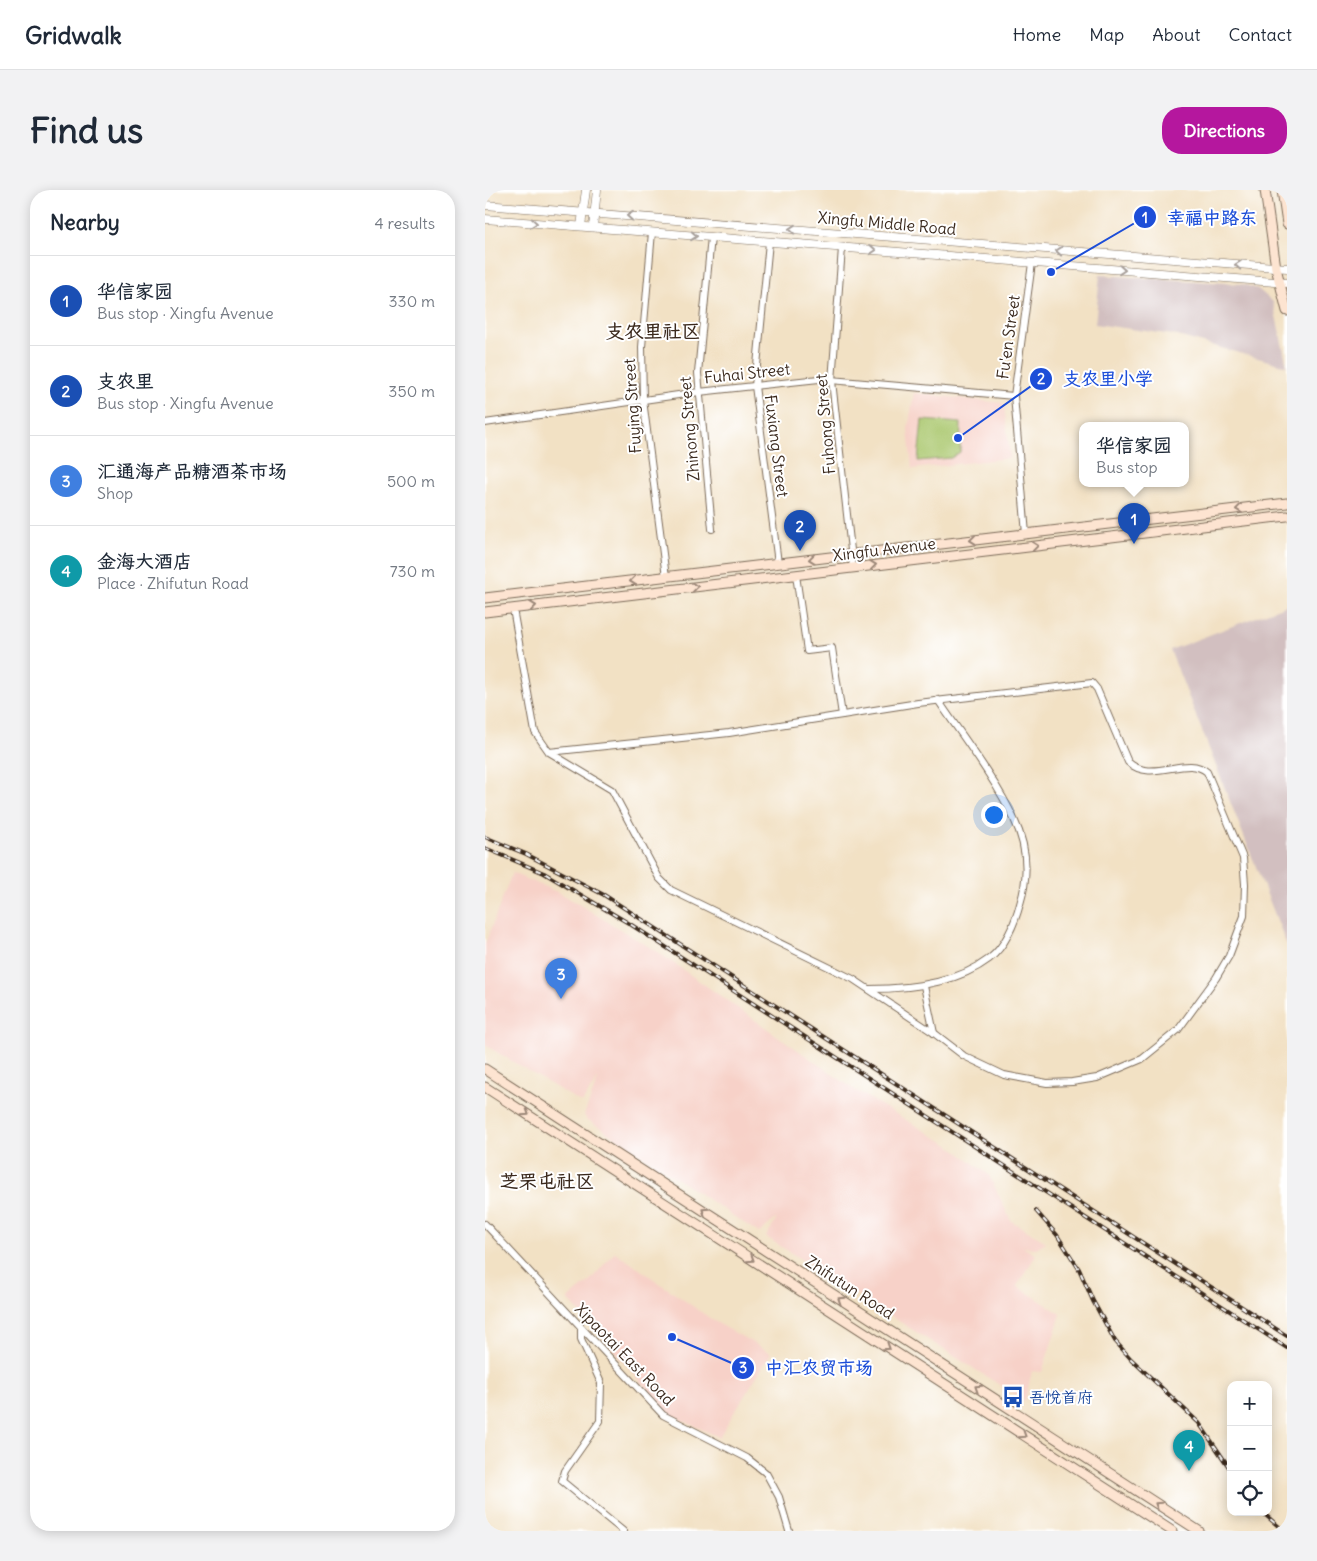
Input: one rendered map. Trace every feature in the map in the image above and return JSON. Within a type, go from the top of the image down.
[{"type":"main road","points":[[1265,190],[1276,268],[1283,283],[1287,311]]},
{"type":"main road","points":[[1282,190],[1287,224]]},
{"type":"main road","name":"Xingfu Avenue","points":[[485,598],[1287,503]]},
{"type":"main road","name":"Xingfu Avenue","points":[[485,612],[1287,516]]},
{"type":"main road","name":"Zhifutun Road","points":[[485,1069],[1199,1531]]},
{"type":"main road","name":"Zhifutun Road","points":[[485,1087],[1172,1531]]},
{"type":"street","points":[[581,226],[586,190]]},
{"type":"street","points":[[593,227],[597,190]]},
{"type":"street","name":"Xingfu Middle Road","points":[[485,204],[1287,268]]},
{"type":"street","name":"Xingfu Middle Road","points":[[485,219],[1283,283]]},
{"type":"street","name":"Fuying Street","points":[[652,232],[642,347],[643,400],[666,577]]},
{"type":"street","name":"Zhinong Street","points":[[711,237],[698,358],[699,392],[712,529]]},
{"type":"street","name":"Fuxiang Street","points":[[769,242],[755,386],[779,563]]},
{"type":"street","name":"Fuhong Street","points":[[842,248],[832,381],[853,568]]},
{"type":"street","name":"Fu'en Street","points":[[1026,534],[1014,396],[1032,263]]},
{"type":"street","name":"Fuhai Street","points":[[485,423],[699,392],[819,379],[1014,396]]},
{"type":"street","points":[[796,574],[807,651],[832,648],[841,715]]},
{"type":"street","points":[[513,609],[535,732],[549,752],[612,790],[659,878],[671,890],[853,979],[934,1033],[964,1056],[996,1072],[1023,1080],[1047,1083],[1072,1082],[1097,1078],[1120,1070],[1142,1059],[1178,1030],[1216,978],[1236,940],[1244,916],[1245,884],[1243,858],[1207,772],[1197,766],[1152,771],[1134,768],[1128,762],[1097,689],[1091,683],[938,700],[729,733],[549,752]]},
{"type":"street","points":[[869,989],[924,986],[970,970],[990,959],[1004,941],[1016,919],[1026,881],[1024,848],[1014,819],[938,700]]},
{"type":"street","points":[[924,986],[934,1033]]},
{"type":"street","name":"Xipaotai East Road","points":[[485,1224],[663,1415],[757,1464],[772,1481],[789,1531]]},
{"type":"street","points":[[581,1329],[581,1339],[601,1383],[600,1421],[565,1471],[562,1481],[623,1531]]},
{"type":"shaded area","points":[[1100,275],[1242,284],[1258,289],[1273,302],[1287,366],[1174,335],[1095,324]]},
{"type":"shaded area","points":[[914,393],[1002,403],[1004,405],[1010,458],[912,469],[908,429]]},
{"type":"shaded area","points":[[1287,605],[1287,945],[1170,650]]},
{"type":"shaded area","points":[[512,873],[562,894],[659,953],[855,1090],[949,1145],[989,1175],[1011,1221],[1046,1242],[1036,1248],[1023,1247],[1036,1255],[1017,1286],[1061,1314],[1042,1372],[1032,1371],[1025,1401],[766,1237],[777,1218],[759,1233],[587,1119],[584,1115],[599,1077],[582,1103],[485,1045],[485,944]]},
{"type":"shaded area","points":[[615,1252],[714,1321],[771,1353],[719,1437],[670,1415],[568,1299],[588,1283]]},
{"type":"green space","points":[[922,420],[961,423],[960,452],[951,458],[918,461]]},
{"type":"railway","points":[[485,837],[526,854],[604,895],[1287,1336]]},
{"type":"railway","points":[[485,848],[544,873],[630,924],[1287,1348]]},
{"type":"railway","points":[[1036,1211],[1057,1235],[1079,1269],[1093,1301],[1115,1341],[1131,1359],[1199,1423],[1227,1464]]},
{"type":"railway","points":[[1267,1516],[1284,1531]]},
{"type":"place","name":"幸福中路东","points":[[1051,272]]},
{"type":"place","name":"支农里小学","points":[[958,438]]},
{"type":"place","name":"华信家园","points":[[1134,544]]},
{"type":"place","name":"支农里","points":[[800,551]]},
{"type":"place","name":"汇通海产品糖酒茶市场","points":[[561,999]]},
{"type":"place","name":"中汇农贸市场","points":[[672,1337]]},
{"type":"place","name":"吾悦首府","points":[[1013,1397]]},
{"type":"place","name":"金海大酒店","points":[[1189,1471]]},
{"type":"district","name":"支农里社区","points":[[653,331]]},
{"type":"district","name":"芝罘屯社区","points":[[547,1181]]}]
